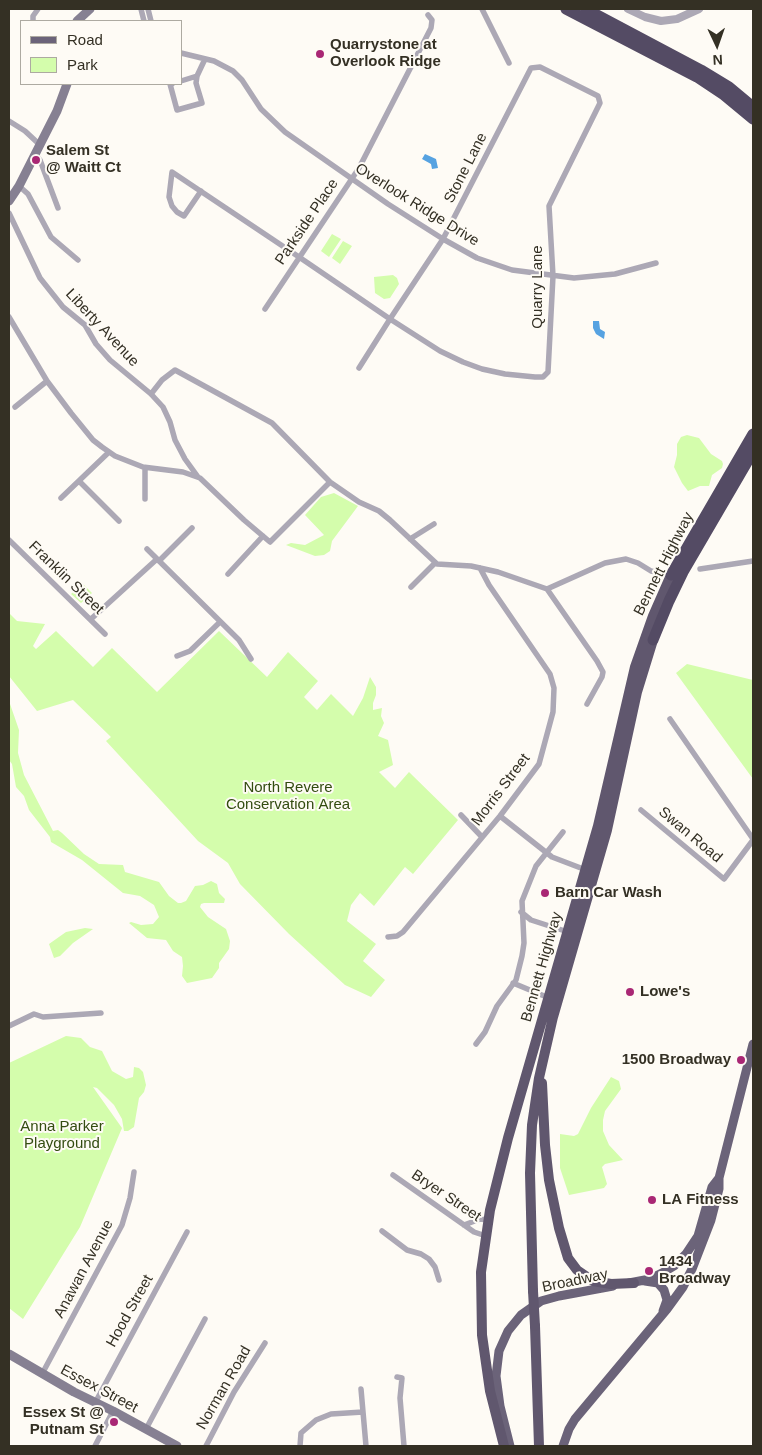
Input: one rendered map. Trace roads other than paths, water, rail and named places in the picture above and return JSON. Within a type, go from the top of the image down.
[{"type":"highway","points":[[566,9],[701,80],[728,98],[753,119]]},
{"type":"highway","points":[[586,9],[701,70],[729,87],[753,107]]},
{"type":"highway","name":"Bennett Highway","points":[[504,1446],[490,1391],[482,1335],[480,1293],[488,1220],[504,1152],[604,805],[635,667],[651,621],[671,575],[753,434]]},
{"type":"highway","name":"Bennett Highway","points":[[539,1446],[530,1207],[530,1155],[534,1108],[542,1061],[553,1016],[607,830],[639,687],[653,640],[684,572],[753,452]]},
{"type":"highway","points":[[542,1061],[548,1174],[566,1253],[577,1270],[593,1281],[611,1284],[634,1283]]},
{"type":"main road","points":[[78,20],[90,9]]},
{"type":"main road","points":[[9,201],[19,186],[59,107],[67,85]]},
{"type":"main road","name":"Broadway","points":[[510,1446],[499,1397],[496,1367],[500,1346],[511,1326],[526,1311],[546,1299],[634,1283],[650,1278],[666,1271],[686,1254],[698,1236],[712,1187],[718,1178],[753,1044]]},
{"type":"main road","name":"Broadway","points":[[563,1446],[569,1429],[580,1413],[683,1287],[702,1247],[719,1189],[718,1178]]},
{"type":"main road","points":[[634,1283],[653,1282],[664,1288],[667,1300],[661,1316]]},
{"type":"main road","name":"Essex Street","points":[[9,1354],[42,1374],[95,1403],[113,1410],[177,1446]]},
{"type":"street","points":[[33,20],[33,16],[38,9]]},
{"type":"street","points":[[482,9],[509,62]]},
{"type":"street","points":[[628,9],[653,20],[667,21],[680,18],[699,9]]},
{"type":"street","name":"Parkside Place","points":[[264,309],[352,179],[431,28],[432,20],[428,15]]},
{"type":"street","name":"Overlook Ridge Drive","points":[[182,53],[224,65],[233,71],[242,80],[261,109],[279,127],[352,179],[443,239],[477,258],[512,270],[574,278],[597,277],[656,263]]},
{"type":"street","points":[[170,85],[177,110],[202,103],[197,76],[205,59]]},
{"type":"street","name":"Stone Lane","points":[[359,368],[443,239],[532,68],[540,66],[548,71]]},
{"type":"street","name":"Quarry Lane","points":[[201,191],[184,216],[177,212],[172,206],[169,197],[172,172],[179,176],[390,319],[440,351],[463,362],[505,374],[543,377],[548,372],[553,276],[548,206],[600,103],[598,96],[548,71]]},
{"type":"street","points":[[182,81],[197,76]]},
{"type":"street","points":[[9,122],[25,131],[37,149],[58,208]]},
{"type":"street","points":[[19,186],[28,194],[50,237],[78,260]]},
{"type":"street","name":"Liberty Avenue","points":[[9,213],[40,278],[63,307],[85,325],[96,344],[110,360],[163,407],[175,440],[185,459],[200,478],[263,536]]},
{"type":"street","points":[[9,317],[47,381],[93,440],[108,452],[145,468],[183,472],[200,478]]},
{"type":"street","points":[[150,394],[162,380],[175,370],[272,423],[330,482],[359,502],[379,511],[435,563],[472,566],[547,589],[603,672],[587,704]]},
{"type":"street","points":[[15,407],[47,381]]},
{"type":"street","points":[[61,498],[108,452]]},
{"type":"street","points":[[145,468],[145,499]]},
{"type":"street","points":[[79,481],[119,521]]},
{"type":"street","points":[[228,574],[263,536],[270,542],[330,482]]},
{"type":"street","points":[[410,539],[434,524]]},
{"type":"street","points":[[91,619],[192,528]]},
{"type":"street","name":"Franklin Street","points":[[9,540],[105,634]]},
{"type":"street","points":[[147,549],[239,640],[251,659]]},
{"type":"street","points":[[547,589],[606,563],[626,559],[638,563],[651,571],[671,575]]},
{"type":"street","points":[[700,569],[753,561]]},
{"type":"street","points":[[411,587],[435,563]]},
{"type":"street","name":"Morris Street","points":[[388,937],[397,936],[403,932],[500,816],[540,762],[554,708],[554,688],[550,674],[489,585],[480,568]]},
{"type":"street","points":[[177,656],[190,651],[220,622]]},
{"type":"street","points":[[670,719],[753,840]]},
{"type":"street","name":"Swan Road","points":[[641,810],[724,879],[753,840]]},
{"type":"street","points":[[461,815],[482,837]]},
{"type":"street","points":[[500,816],[546,853],[559,861],[586,870]]},
{"type":"street","points":[[476,1044],[488,1034],[497,1006],[516,980],[524,942],[522,901],[534,871],[563,832]]},
{"type":"street","points":[[522,912],[531,920],[568,932]]},
{"type":"street","points":[[513,983],[548,998]]},
{"type":"street","points":[[9,1026],[34,1014],[43,1017],[101,1013]]},
{"type":"street","name":"Anawan Avenue","points":[[42,1374],[122,1225],[130,1198],[134,1172]]},
{"type":"street","name":"Bryer Street","points":[[393,1175],[474,1232],[486,1236]]},
{"type":"street","points":[[464,1225],[480,1219],[488,1220]]},
{"type":"street","points":[[382,1230],[407,1250],[429,1258],[439,1280]]},
{"type":"street","name":"Hood Street","points":[[95,1403],[187,1232]]},
{"type":"street","points":[[146,1429],[205,1319]]},
{"type":"street","name":"Norman Road","points":[[206,1446],[234,1392],[265,1343]]},
{"type":"street","points":[[399,1377],[404,1446]]},
{"type":"street","points":[[361,1389],[366,1446]]},
{"type":"street","points":[[95,1446],[113,1410]]},
{"type":"street","points":[[300,1446],[301,1433],[316,1420],[331,1414],[363,1412]]},
{"type":"water","points":[[425,154],[436,159],[438,168],[432,169],[431,164],[422,159]]},
{"type":"water","points":[[593,321],[599,321],[600,329],[605,332],[604,339],[596,334],[593,328]]},
{"type":"place","name":"Quarrystone at Overlook Ridge","points":[[320,54]]},
{"type":"place","name":"Salem St @ Waitt Ct","points":[[36,160]]},
{"type":"place","name":"Barn Car Wash","points":[[545,893]]},
{"type":"place","name":"Lowe's","points":[[630,992]]},
{"type":"place","name":"1500 Broadway","points":[[741,1060]]},
{"type":"place","name":"LA Fitness","points":[[652,1200]]},
{"type":"place","name":"1434 Broadway","points":[[649,1271]]},
{"type":"place","name":"Essex St @ Putnam St","points":[[114,1422]]},
{"type":"park label","name":"North Revere Conservation Area","points":[[288,796]]},
{"type":"park label","name":"Anna Parker Playground","points":[[62,1136]]}]
